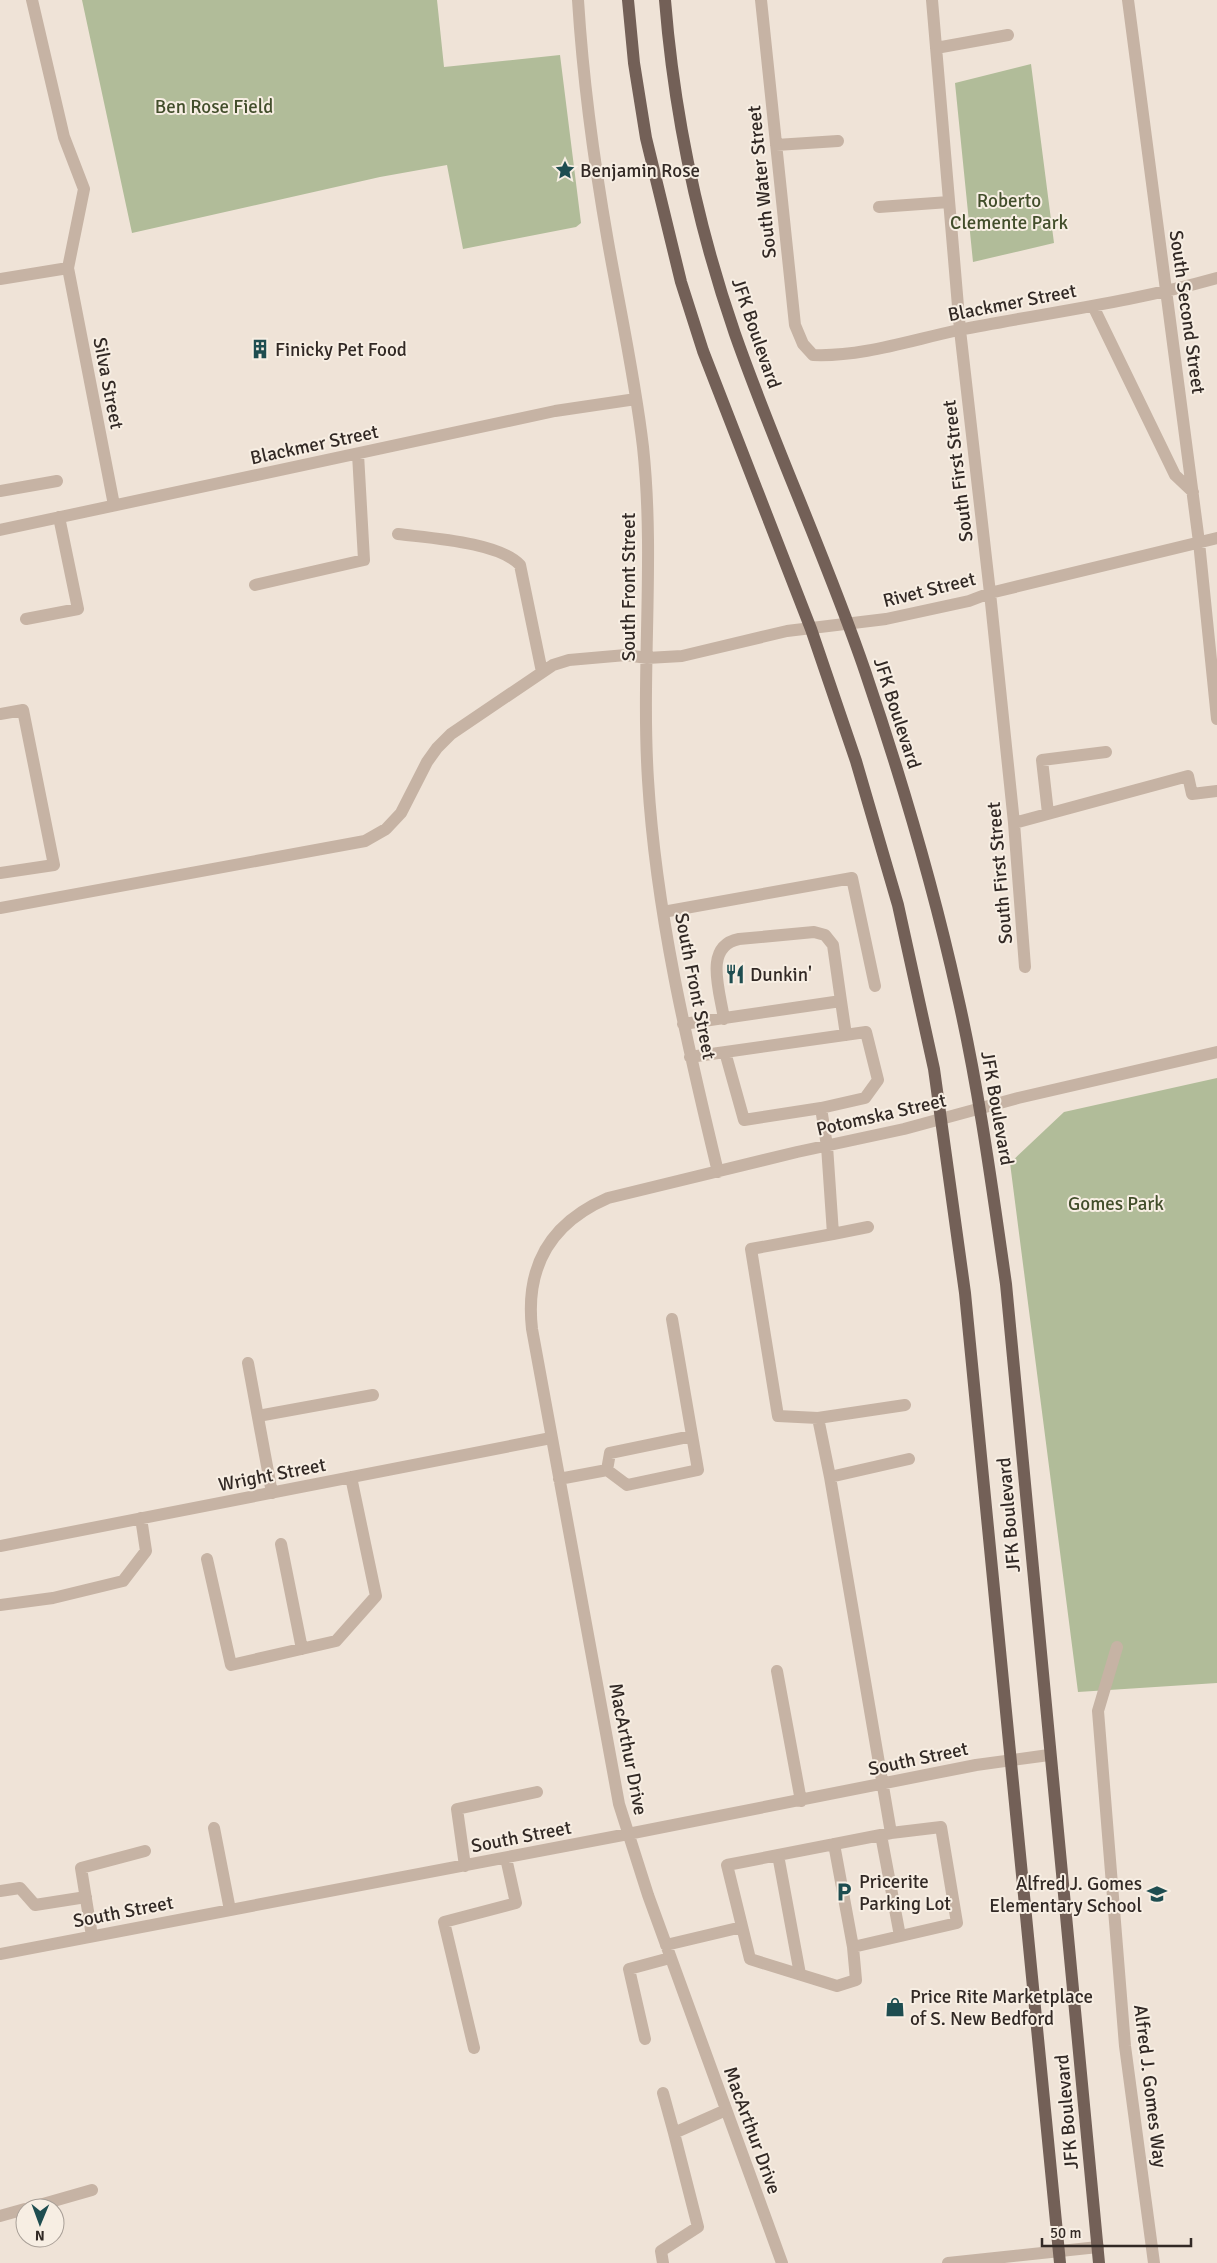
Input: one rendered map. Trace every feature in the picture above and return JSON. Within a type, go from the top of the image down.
[{"type":"main road","name":"JFK Boulevard","points":[[628,0],[634,63],[646,138],[665,223],[684,292],[718,394],[812,629],[856,760],[898,905],[934,1069],[965,1293],[1060,2257]]},
{"type":"main road","name":"JFK Boulevard","points":[[665,0],[670,51],[683,132],[713,262],[757,393],[848,625],[892,751],[940,923],[957,993],[980,1108],[1006,1284],[1049,1755],[1099,2263]]},
{"type":"street","points":[[0,280],[68,268],[84,189],[64,137],[32,0]]},
{"type":"street","name":"South Front Street","points":[[578,0],[593,146],[636,399],[646,491],[648,778],[663,912],[683,1024],[718,1172]]},
{"type":"street","name":"South Water Street","points":[[761,0],[795,325],[803,344],[813,355]]},
{"type":"street","name":"South First Street","points":[[932,0],[960,330],[1014,823],[1025,967]]},
{"type":"street","name":"South Second Street","points":[[1128,0],[1193,492],[1217,719]]},
{"type":"street","points":[[936,48],[1008,35]]},
{"type":"street","points":[[776,145],[838,141]]},
{"type":"street","points":[[880,207],[949,202]]},
{"type":"street","name":"Silva Street","points":[[68,268],[114,505]]},
{"type":"street","name":"Blackmer Street","points":[[813,355],[853,353],[960,330],[1167,292],[1217,278]]},
{"type":"street","points":[[1093,306],[1175,475],[1193,492]]},
{"type":"street","name":"Blackmer Street","points":[[0,530],[555,412],[636,399]]},
{"type":"street","points":[[255,585],[364,560],[358,454]]},
{"type":"street","points":[[0,491],[57,481]]},
{"type":"street","points":[[26,619],[78,609],[59,517]]},
{"type":"street","points":[[398,534],[474,546],[500,552],[513,558],[520,565],[542,672]]},
{"type":"street","name":"Rivet Street","points":[[0,908],[365,841],[386,829],[401,813],[427,762],[437,748],[451,734],[553,665],[568,660],[626,655],[647,658],[682,656],[787,631],[886,619],[951,605],[990,593],[1217,538]]},
{"type":"street","points":[[0,714],[22,710],[54,865],[0,873]]},
{"type":"street","points":[[1048,813],[1042,760],[1106,752]]},
{"type":"street","points":[[1014,823],[1188,776],[1192,794],[1217,790]]},
{"type":"street","points":[[663,912],[852,878],[875,986]]},
{"type":"street","points":[[724,1018],[716,959],[720,948],[729,941],[740,939],[814,932],[825,934],[833,944],[846,1034]]},
{"type":"street","points":[[683,1024],[841,1002]]},
{"type":"street","points":[[690,1057],[846,1034],[866,1032],[878,1080],[865,1098],[821,1108],[744,1120],[725,1052]]},
{"type":"street","name":"Potomska Street","points":[[561,1228],[582,1211],[608,1198],[1217,1052]]},
{"type":"street","points":[[821,1108],[827,1146],[833,1234]]},
{"type":"street","points":[[868,1227],[751,1249],[778,1416],[818,1418],[905,1405]]},
{"type":"street","name":"MacArthur Drive","points":[[561,1228],[544,1252],[532,1282],[530,1296],[532,1329],[619,1804],[670,1958],[782,2263]]},
{"type":"street","points":[[559,1479],[607,1470],[627,1485],[698,1470],[672,1319]]},
{"type":"street","points":[[248,1363],[272,1493]]},
{"type":"street","points":[[258,1416],[374,1394]]},
{"type":"street","points":[[818,1418],[883,1784],[886,1834],[900,1936]]},
{"type":"street","points":[[607,1470],[610,1453],[692,1436]]},
{"type":"street","name":"Wright Street","points":[[0,1546],[552,1438]]},
{"type":"street","points":[[830,1477],[909,1459]]},
{"type":"street","points":[[207,1559],[231,1664],[336,1641],[376,1596],[351,1477]]},
{"type":"street","points":[[0,1605],[53,1598],[123,1580],[146,1551],[141,1518]]},
{"type":"street","points":[[281,1544],[302,1649]]},
{"type":"street","name":"Alfred J. Gomes Way","points":[[1116,1647],[1098,1711],[1125,2046],[1154,2263]]},
{"type":"street","points":[[777,1671],[801,1800]]},
{"type":"street","name":"South Street","points":[[0,1954],[883,1784],[1011,1760],[1049,1755]]},
{"type":"street","points":[[465,1866],[457,1809],[537,1792]]},
{"type":"street","points":[[834,1844],[853,1947],[856,1980],[837,1986],[750,1959],[727,1865],[834,1844],[886,1834],[941,1827],[957,1923],[853,1947]]},
{"type":"street","points":[[214,1828],[230,1910]]},
{"type":"street","points":[[92,1936],[81,1868],[145,1851]]},
{"type":"street","points":[[778,1855],[800,1974]]},
{"type":"street","points":[[474,2048],[444,1922],[516,1903],[506,1858]]},
{"type":"street","points":[[0,1891],[20,1888],[35,1905],[86,1897]]},
{"type":"street","points":[[666,1945],[742,1926]]},
{"type":"street","points":[[645,2039],[629,1969],[670,1958]]},
{"type":"street","points":[[663,2094],[698,2227],[661,2252],[663,2263]]},
{"type":"street","points":[[674,2133],[726,2110]]},
{"type":"street","points":[[63,2198],[92,2190]]},
{"type":"street","points":[[0,2216],[15,2212]]},
{"type":"street","points":[[948,2263],[1060,2257],[1098,2247]]},
{"type":"green space","name":"Ben Rose Field","points":[[82,0],[437,0],[444,67],[560,55],[581,223],[576,227],[463,249],[447,165],[380,177],[132,233]]},
{"type":"green space","name":"Roberto Clemente Park","points":[[1031,64],[1054,243],[973,262],[955,83]]},
{"type":"green space","name":"Gomes Park","points":[[1217,1078],[1217,1683],[1078,1692],[1010,1163],[1064,1112]]},
{"type":"place","name":"Benjamin Rose","points":[[565,170]]},
{"type":"place","name":"Finicky Pet Food","points":[[260,349]]},
{"type":"place","name":"Dunkin'","points":[[735,974]]},
{"type":"place","name":"Pricerite Parking Lot","points":[[844,1892]]},
{"type":"place","name":"Alfred J. Gomes Elementary School","points":[[1157,1894]]},
{"type":"place","name":"Price Rite Marketplace of S. New Bedford","points":[[895,2007]]}]
